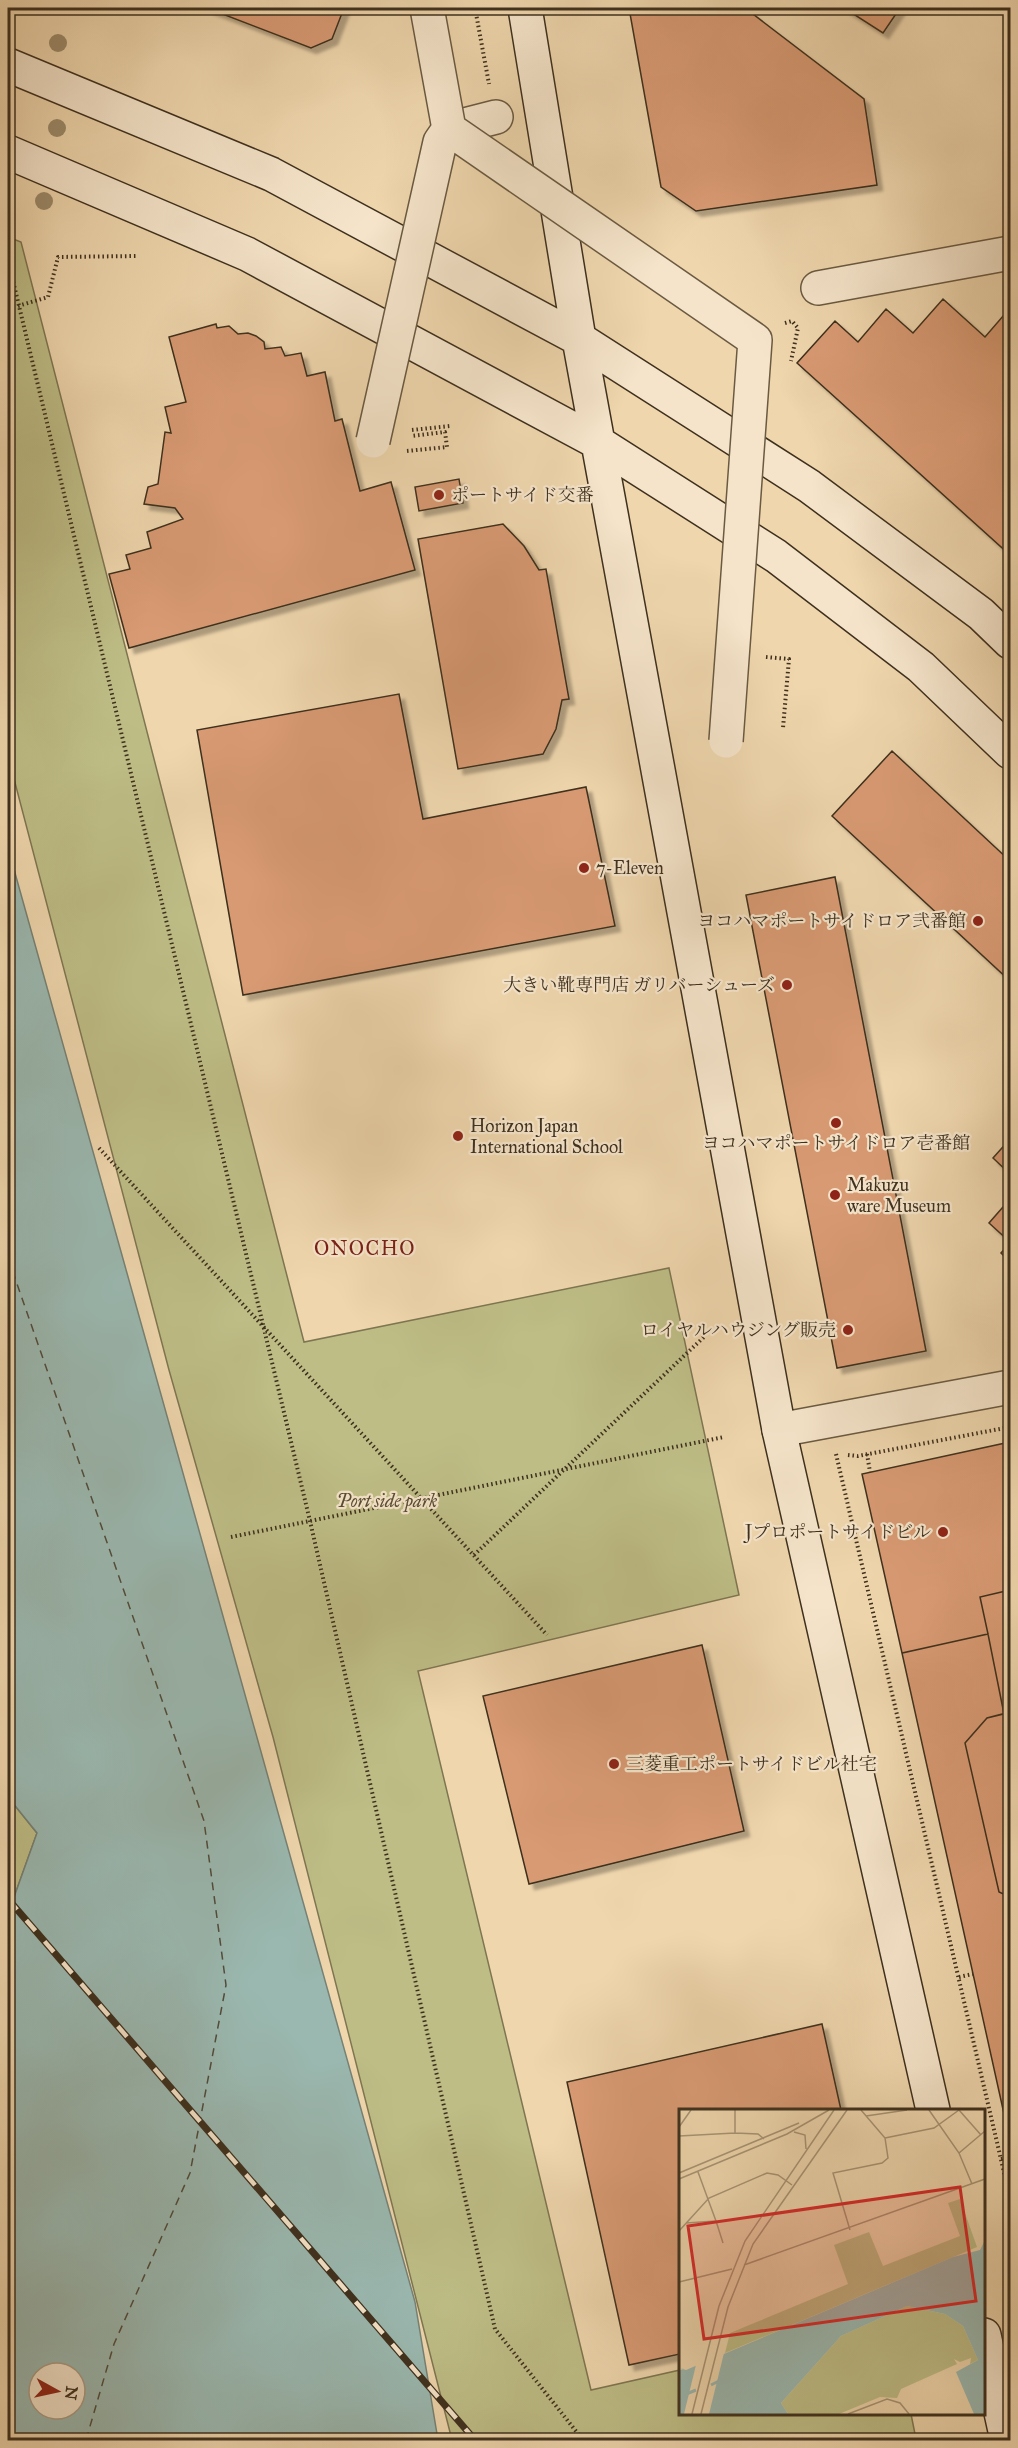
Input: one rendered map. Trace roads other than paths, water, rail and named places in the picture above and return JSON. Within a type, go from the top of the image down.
[{"type":"street","points":[[427,8],[449,129],[762,339],[726,741]]},
{"type":"street","points":[[525,8],[597,442],[779,1430],[933,2109]]},
{"type":"street","points":[[8,65],[271,174],[579,339],[809,486],[981,614],[1011,642]]},
{"type":"street","points":[[388,439],[440,142],[449,129],[495,117]]},
{"type":"street","points":[[8,152],[247,254],[597,442],[776,555],[921,668],[1011,752]]},
{"type":"street","points":[[818,288],[1011,253]]},
{"type":"street","points":[[779,1430],[1011,1387]]},
{"type":"street","points":[[985,2340],[1007,2440]]},
{"type":"water","points":[[8,848],[415,2302],[438,2440],[8,2440],[8,1914],[37,1833],[8,1797]]},
{"type":"railway","points":[[8,1899],[475,2440]]},
{"type":"place","name":"ポートサイド交番","points":[[439,495]]},
{"type":"place","name":"7-Eleven","points":[[584,868]]},
{"type":"place","name":"ヨコハマポートサイドロア弐番館","points":[[978,921]]},
{"type":"place","name":"大きい靴専門店 ガリバーシューズ","points":[[787,985]]},
{"type":"place","name":"ヨコハマポートサイドロア壱番館","points":[[836,1123]]},
{"type":"place","name":"Horizon Japan International School","points":[[458,1136]]},
{"type":"place","name":"Makuzu ware Museum","points":[[835,1195]]},
{"type":"place","name":"ロイヤルハウジング販売","points":[[848,1330]]},
{"type":"place","name":"Jプロポートサイドビル","points":[[943,1532]]},
{"type":"place","name":"三菱重工ポートサイドビル社宅","points":[[614,1764]]},
{"type":"district","name":"ONOCHO","points":[[365,1248]]},
{"type":"park label","name":"Port side park","points":[[387,1501]]}]
